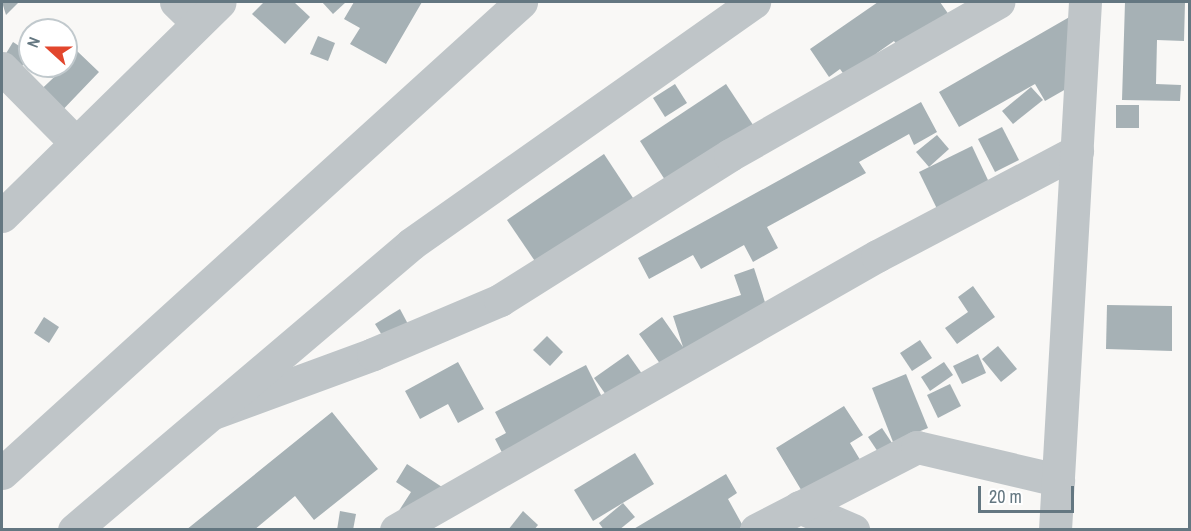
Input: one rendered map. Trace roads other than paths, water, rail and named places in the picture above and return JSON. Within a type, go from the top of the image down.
[{"type":"street","points":[[2,473],[521,2]]},
{"type":"street","points":[[84,526],[205,416],[411,244],[754,2]]},
{"type":"street","points":[[205,416],[374,354],[500,300],[730,156],[998,2]]},
{"type":"street","points":[[1055,530],[1085,2]]},
{"type":"street","points":[[2,216],[76,143],[198,9]]},
{"type":"street","points":[[2,68],[76,143]]},
{"type":"street","points":[[396,530],[877,256],[1077,151]]},
{"type":"street","points":[[756,530],[916,447],[1058,480]]},
{"type":"street","points":[[799,507],[853,530]]}]
